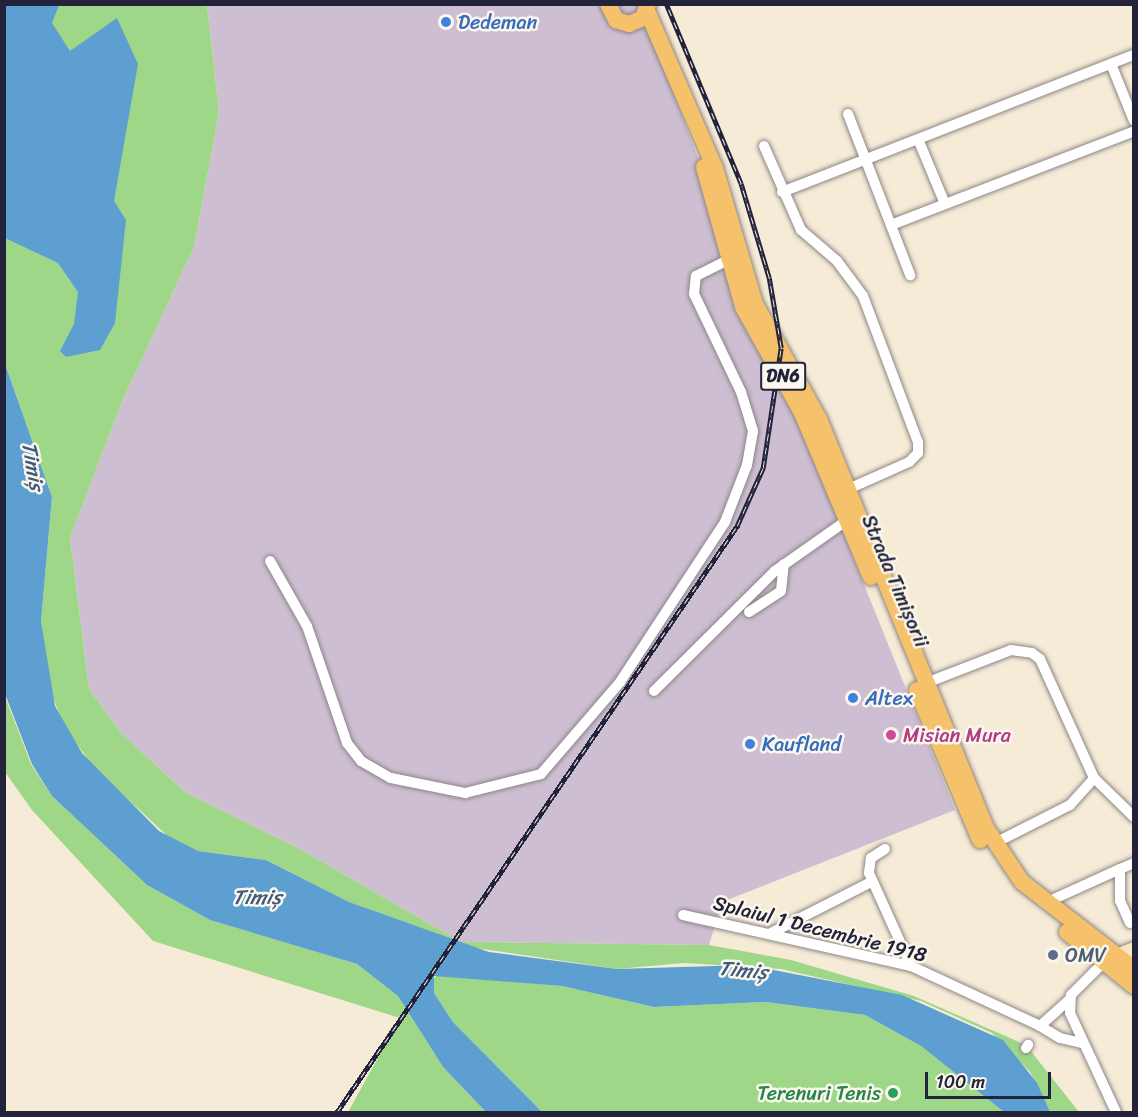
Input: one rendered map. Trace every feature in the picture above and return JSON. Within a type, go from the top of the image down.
[{"type":"main road","points":[[608,4],[616,20],[629,24],[662,44]]},
{"type":"main road","points":[[629,24],[647,8]]},
{"type":"main road","name":"Strada Timișorii","points":[[647,8],[700,139],[715,168],[735,257],[755,304],[808,394],[842,492],[995,843],[1022,882],[1045,903],[1134,969]]},
{"type":"main road","name":"Strada Timișorii","points":[[852,516],[975,832],[1026,899],[1118,955],[1134,986]]},
{"type":"street","points":[[782,192],[1134,55]]},
{"type":"street","points":[[1111,64],[1134,121]]},
{"type":"street","points":[[848,114],[910,275]]},
{"type":"street","points":[[891,225],[1134,131]]},
{"type":"street","points":[[918,139],[945,204]]},
{"type":"street","points":[[764,146],[782,192],[801,230],[856,282],[918,442],[914,459],[842,492]]},
{"type":"street","points":[[270,561],[307,626],[347,743],[361,761],[391,778],[465,793],[541,774],[620,682],[725,522],[747,465],[753,431],[741,392],[694,294],[696,276],[735,257]]},
{"type":"street","points":[[654,691],[731,610],[784,564],[852,516]]},
{"type":"street","points":[[750,612],[781,591],[784,564]]},
{"type":"street","points":[[926,683],[1011,650],[1032,652],[1040,659],[1094,778],[1134,817]]},
{"type":"street","points":[[995,843],[1070,806],[1094,778]]},
{"type":"street","points":[[885,849],[868,865],[911,966]]},
{"type":"street","points":[[1045,903],[1134,863]]},
{"type":"street","points":[[1120,869],[1120,902],[1130,923]]},
{"type":"street","points":[[771,933],[873,881]]},
{"type":"street","name":"Splaiul 1 Decembrie 1918","points":[[683,915],[802,939],[911,966],[1040,1026],[1060,1038],[1082,1042]]},
{"type":"street","points":[[792,923],[802,939]]},
{"type":"street","points":[[1040,1026],[1118,955]]},
{"type":"street","points":[[1069,1000],[1082,1042],[1116,1113]]},
{"type":"shaded area","points":[[207,5],[640,5],[802,431],[955,810],[722,902],[709,945],[461,942],[298,848],[185,792],[122,734],[89,689],[70,538],[121,404],[194,247],[219,112]]},
{"type":"green space","points":[[4,5],[207,5],[219,112],[194,247],[121,404],[70,538],[89,689],[122,734],[185,792],[298,848],[461,942],[709,945],[791,960],[914,996],[1026,1045],[1079,1112],[1050,1112],[1030,1072],[992,1033],[921,1001],[781,969],[684,963],[617,969],[469,947],[349,902],[266,860],[198,851],[172,840],[95,769],[65,728],[48,685],[41,621],[52,497],[5,364]]},
{"type":"green space","points":[[4,694],[31,764],[52,796],[147,885],[210,920],[357,964],[398,996],[443,1067],[486,1112],[348,1112],[400,1018],[153,941],[32,810],[5,772]]},
{"type":"green space","points":[[438,975],[562,986],[654,1007],[766,1002],[865,1015],[921,1046],[1004,1112],[542,1112],[453,1022],[434,993],[432,980]]},
{"type":"water","points":[[4,5],[59,5],[52,23],[70,51],[117,18],[138,64],[114,201],[126,220],[115,323],[100,350],[66,357],[60,351],[74,324],[78,292],[58,263],[5,238]]},
{"type":"water","name":"Timiș","points":[[5,364],[52,497],[41,621],[55,706],[82,753],[159,831],[198,851],[266,860],[349,902],[489,952],[617,969],[748,965],[902,995],[1003,1040],[1037,1083],[1050,1112],[1004,1112],[921,1046],[865,1015],[766,1002],[654,1007],[562,986],[434,976],[434,993],[453,1022],[542,1112],[486,1112],[443,1067],[398,996],[357,964],[210,920],[147,885],[52,796],[32,764],[5,694]]},
{"type":"railway","points":[[337,1112],[737,526],[763,468],[781,348],[769,278],[741,184],[666,4]]},
{"type":"place","name":"Dedeman","points":[[446,22]]},
{"type":"place","name":"Altex","points":[[853,698]]},
{"type":"place","name":"Misian Mura","points":[[891,735]]},
{"type":"place","name":"Kaufland","points":[[750,744]]},
{"type":"place","name":"OMV","points":[[1053,955]]},
{"type":"place","name":"Terenuri Tenis","points":[[893,1093]]}]
